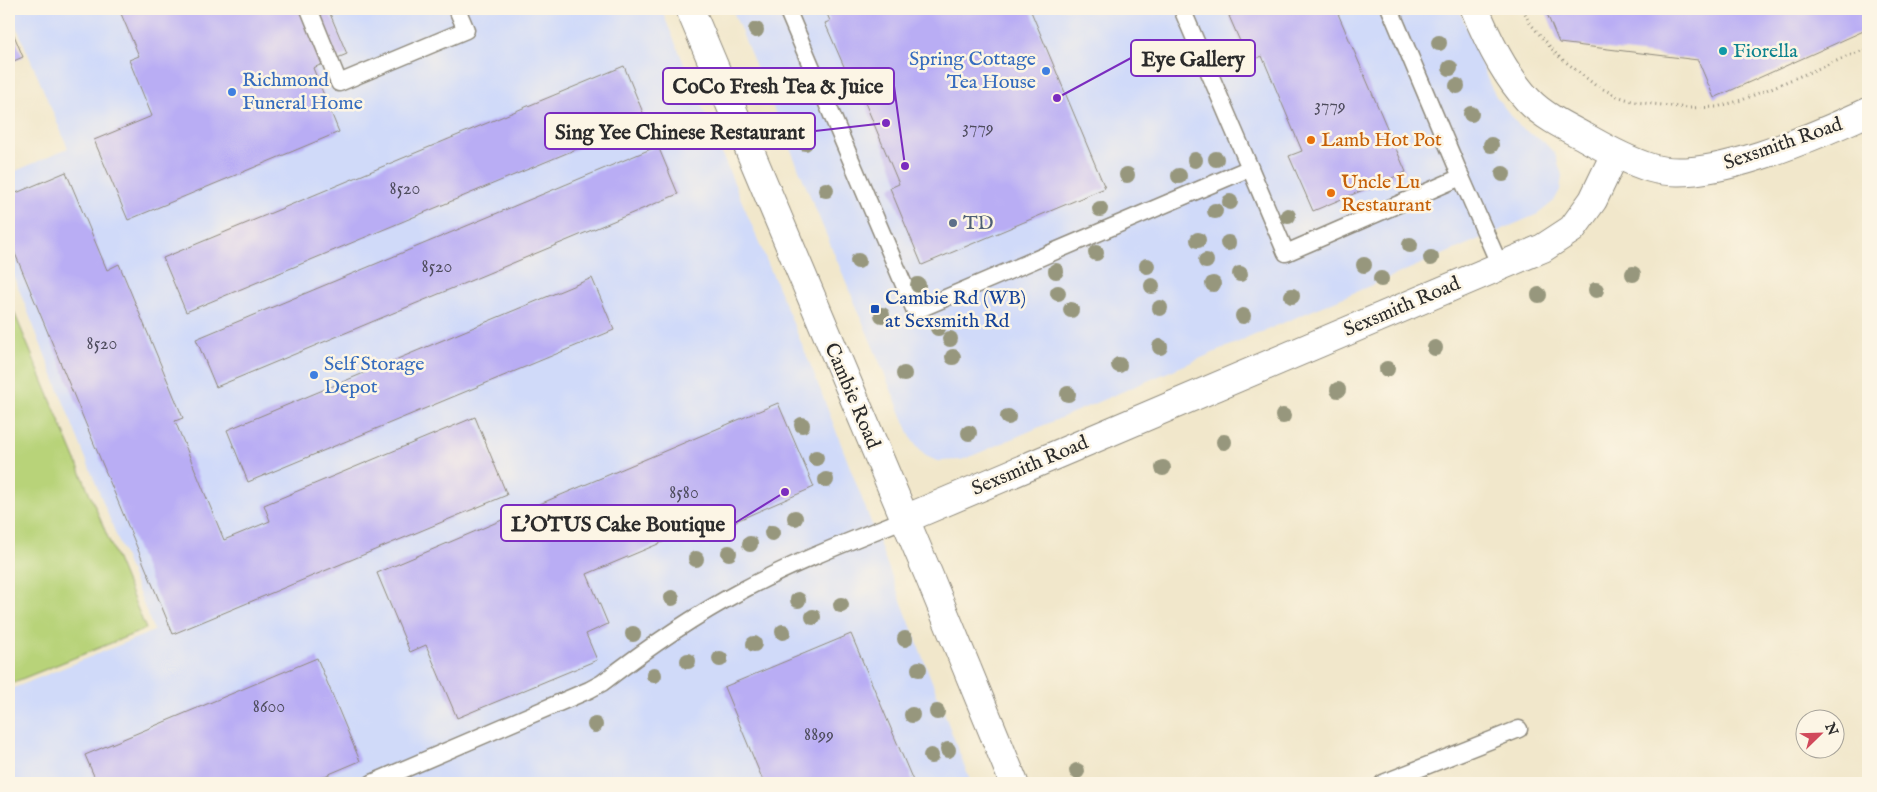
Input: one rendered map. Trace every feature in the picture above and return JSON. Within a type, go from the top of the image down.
[{"type":"street","name":"Cambie Road","points":[[690,9],[1014,783]]},
{"type":"street","points":[[1475,9],[1506,73],[1529,101],[1560,124],[1615,154]]},
{"type":"street","name":"Sexsmith Road","points":[[905,519],[1543,248],[1572,229],[1593,200],[1615,154],[1652,168],[1682,171],[1716,168],[1768,152],[1868,112]]},
{"type":"lane","points":[[309,9],[339,83],[466,30],[457,9]]},
{"type":"lane","points":[[787,9],[915,311],[1250,168]]},
{"type":"lane","points":[[1182,9],[1286,253],[1460,177]]},
{"type":"lane","points":[[1390,9],[1460,177],[1500,266]]},
{"type":"lane","points":[[372,783],[589,690],[602,683],[672,631],[741,591],[788,568],[905,519]]},
{"type":"lane","points":[[1383,783],[1519,729]]},
{"type":"path","points":[[1523,9],[1529,22],[1557,55],[1595,85],[1616,96],[1635,102],[1688,108],[1716,107],[1742,100],[1868,48]]},
{"type":"shaded area","points":[[9,9],[661,9],[813,371],[971,783],[9,783],[9,690],[154,631],[9,264],[9,174],[68,148]]},
{"type":"shaded area","points":[[732,9],[1459,9],[1497,98],[1520,127],[1544,142],[1555,154],[1562,175],[1560,190],[1554,201],[1538,214],[974,455],[961,460],[937,461],[926,456],[912,440]]},
{"type":"green space","points":[[9,300],[146,629],[9,684]]},
{"type":"building","name":"Richmond Funeral Home","points":[[119,9],[328,9],[347,54],[313,68],[339,132],[128,220],[94,140],[152,116],[129,60],[139,56]]},
{"type":"building","points":[[825,9],[1030,9],[1105,188],[922,265],[890,188],[899,184],[851,69],[846,71],[825,23],[830,21]]},
{"type":"building","points":[[1241,9],[1336,9],[1406,172],[1313,211],[1289,156],[1302,151],[1262,56],[1249,62],[1229,16]]},
{"type":"building","name":"Fiorella","points":[[1545,9],[1868,9],[1868,29],[1714,98],[1698,60],[1559,43]]},
{"type":"building","points":[[9,23],[23,57],[9,63]]},
{"type":"building","points":[[624,66],[646,120],[186,312],[163,258]]},
{"type":"building","points":[[658,146],[678,194],[216,387],[196,339]]},
{"type":"building","points":[[66,172],[107,270],[119,264],[183,418],[175,421],[224,540],[270,521],[264,505],[475,417],[507,495],[173,634],[9,239],[9,196]]},
{"type":"building","points":[[592,278],[614,330],[248,482],[227,430]]},
{"type":"building","points":[[778,403],[814,487],[718,529],[715,520],[587,574],[608,624],[586,634],[597,660],[457,718],[426,645],[410,652],[377,573]]},
{"type":"building","points":[[851,634],[914,783],[764,783],[724,687]]},
{"type":"building","points":[[317,658],[360,761],[308,783],[97,783],[85,755]]},
{"type":"place","name":"Fiorella","points":[[1723,51]]},
{"type":"place","name":"Spring Cottage Tea House","points":[[1046,71]]},
{"type":"place","name":"Richmond Funeral Home","points":[[232,92]]},
{"type":"place","name":"Eye Gallery","points":[[1057,98]]},
{"type":"place","name":"Sing Yee Chinese Restaurant","points":[[886,123]]},
{"type":"place","name":"Lamb Hot Pot","points":[[1311,140]]},
{"type":"place","name":"CoCo Fresh Tea & Juice","points":[[905,166]]},
{"type":"place","name":"Uncle Lu Restaurant","points":[[1331,193]]},
{"type":"place","name":"TD","points":[[953,223]]},
{"type":"place","name":"Cambie Rd (WB) at Sexsmith Rd","points":[[875,309]]},
{"type":"place","name":"Self Storage Depot","points":[[314,375]]},
{"type":"place","name":"L'OTUS Cake Boutique","points":[[785,492]]}]
